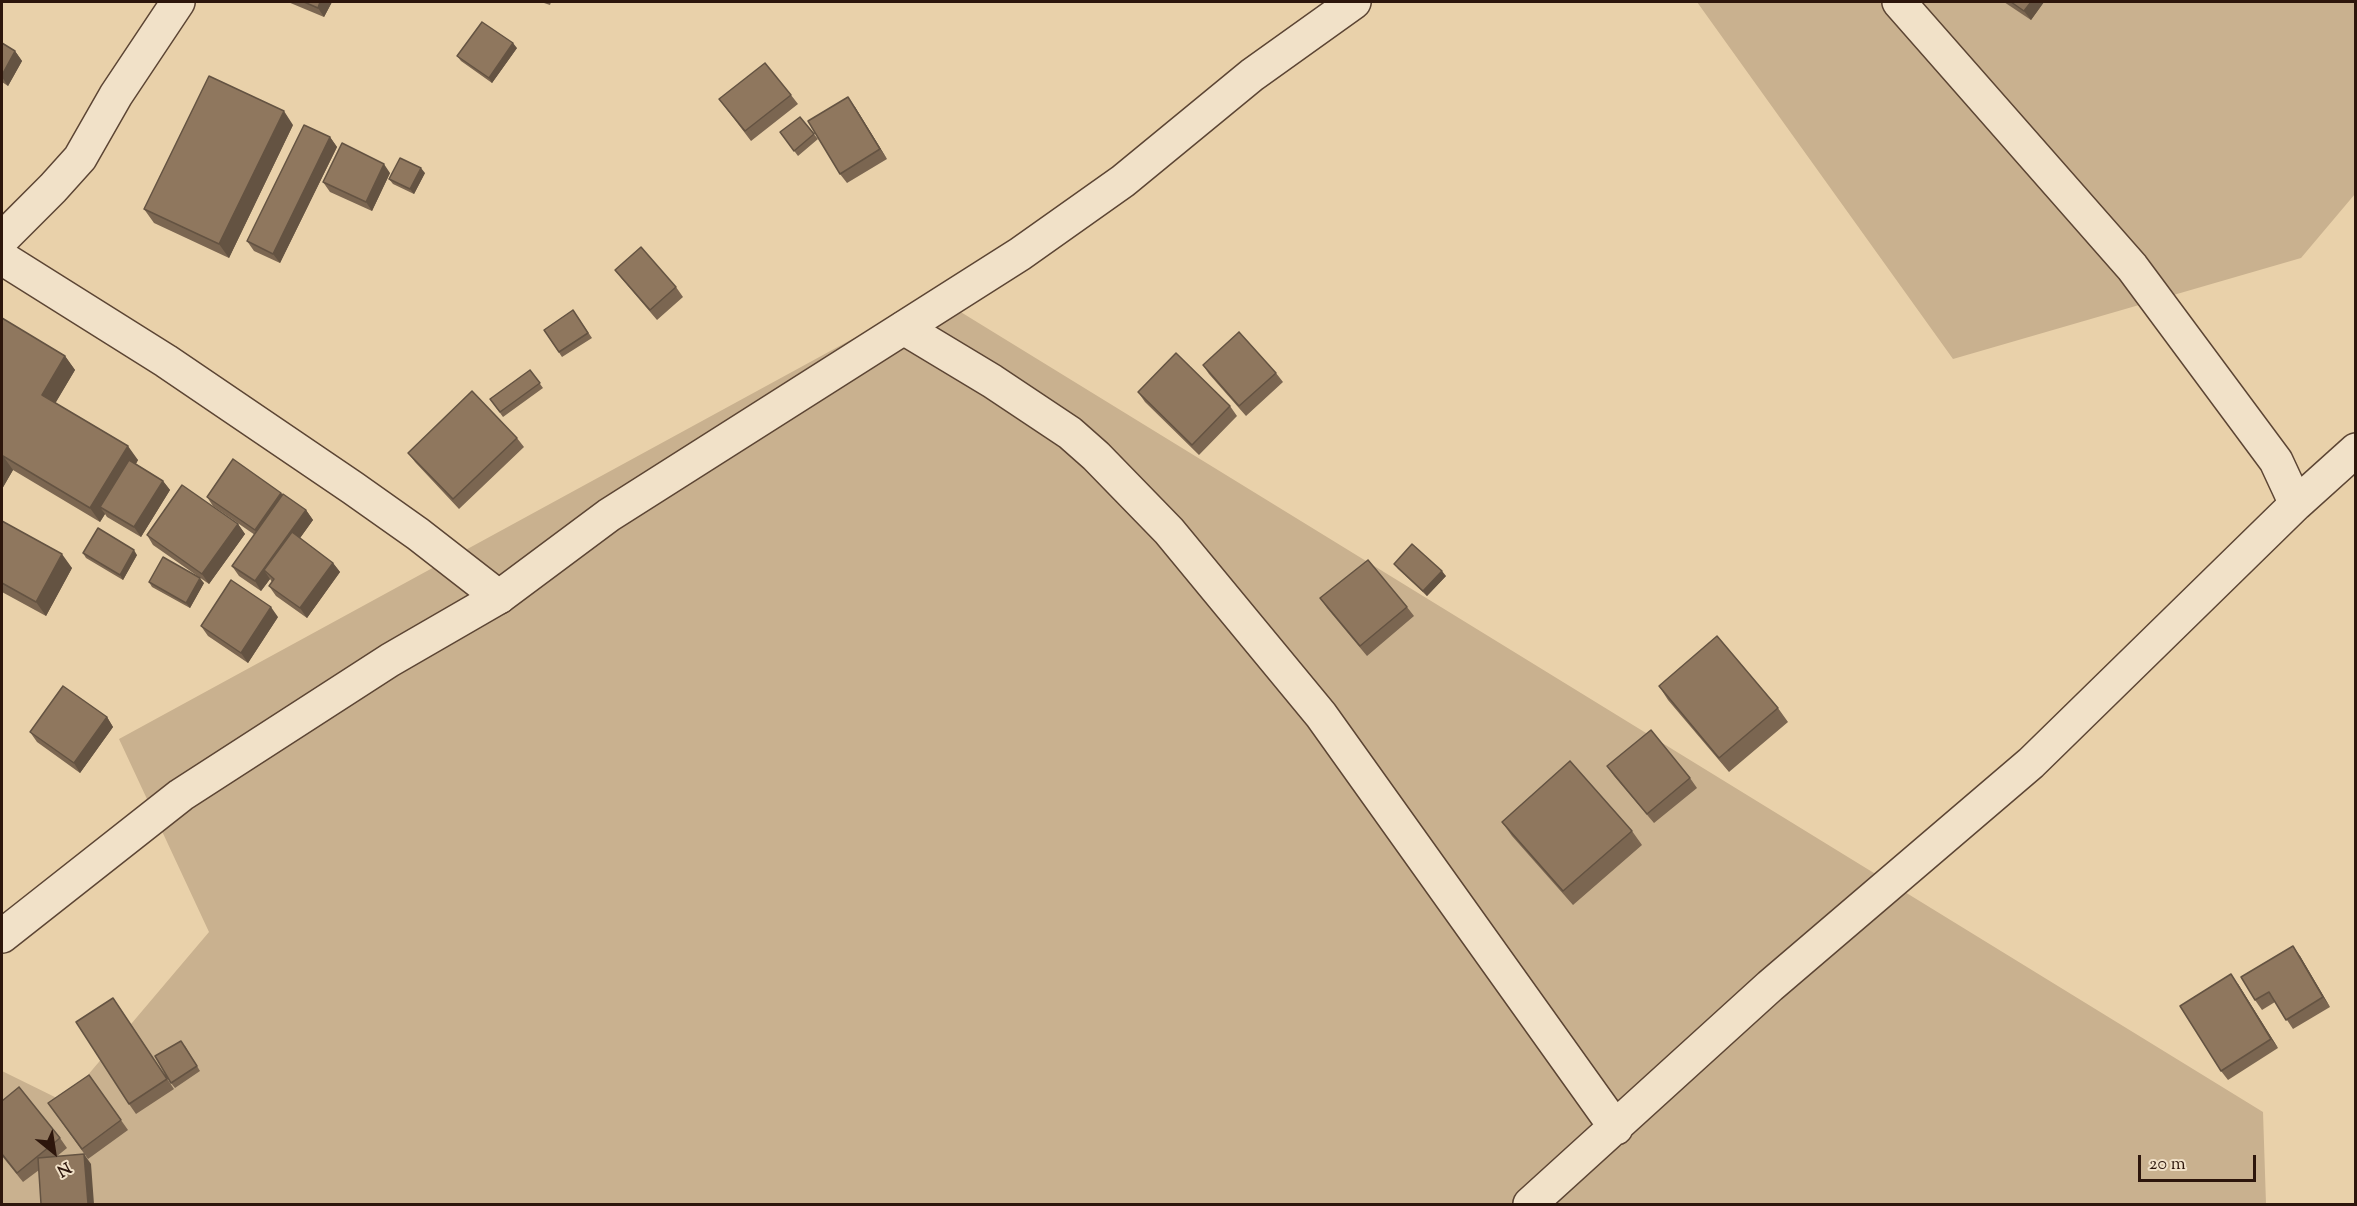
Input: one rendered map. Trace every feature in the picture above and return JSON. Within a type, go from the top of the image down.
[{"type":"street","points":[[2,239],[80,158],[116,96],[178,2]]},
{"type":"street","points":[[2,936],[181,795],[390,660],[499,597],[609,515],[1020,254],[1123,181],[1252,75],[1354,2]]},
{"type":"street","points":[[1899,2],[2132,267],[2276,461],[2296,504]]},
{"type":"street","points":[[2,258],[166,361],[418,534],[499,597]]},
{"type":"street","points":[[904,328],[992,381],[1070,433],[1096,456],[1169,531],[1321,714],[1616,1128]]},
{"type":"street","points":[[1530,1204],[1770,986],[2031,763],[2296,504],[2355,450]]},
{"type":"shaded area","points":[[1697,2],[2355,2],[2355,194],[2301,258],[1953,359]]},
{"type":"shaded area","points":[[933,295],[2263,1112],[2266,1204],[2,1204],[2,1071],[65,1102],[209,932],[119,739]]},
{"type":"building","points":[[304,2],[320,2],[318,8]]},
{"type":"building","points":[[2011,2],[2031,2],[2024,11]]},
{"type":"building","points":[[482,22],[513,43],[489,78],[457,56]]},
{"type":"building","points":[[2,43],[15,51],[2,75]]},
{"type":"building","points":[[765,63],[791,95],[745,131],[719,99]]},
{"type":"building","points":[[209,76],[284,111],[219,244],[144,209]]},
{"type":"building","points":[[848,97],[880,149],[840,174],[808,121]]},
{"type":"building","points":[[800,117],[814,134],[794,151],[780,132]]},
{"type":"building","points":[[304,125],[330,137],[273,254],[247,241]]},
{"type":"building","points":[[342,143],[384,164],[366,202],[323,182]]},
{"type":"building","points":[[400,158],[421,168],[410,189],[389,179]]},
{"type":"building","points":[[641,247],[676,287],[650,310],[615,270]]},
{"type":"building","points":[[573,310],[588,333],[559,352],[544,330]]},
{"type":"building","points":[[2,318],[65,356],[42,395],[128,446],[90,508],[3,456],[2,459]]},
{"type":"building","points":[[1239,332],[1276,373],[1239,406],[1203,365]]},
{"type":"building","points":[[1176,353],[1230,406],[1192,445],[1138,392]]},
{"type":"building","points":[[530,370],[540,383],[500,412],[490,399]]},
{"type":"building","points":[[472,391],[517,438],[453,499],[408,453]]},
{"type":"building","points":[[233,459],[281,493],[255,530],[207,497]]},
{"type":"building","points":[[129,460],[163,481],[134,527],[100,507]]},
{"type":"building","points":[[182,485],[238,524],[202,574],[147,535]]},
{"type":"building","points":[[283,494],[306,510],[255,581],[232,566]]},
{"type":"building","points":[[2,521],[62,554],[36,602],[2,583]]},
{"type":"building","points":[[98,528],[134,550],[120,575],[83,553]]},
{"type":"building","points":[[292,532],[333,563],[300,608],[269,586],[274,579],[264,570]]},
{"type":"building","points":[[1412,544],[1442,571],[1423,591],[1394,564]]},
{"type":"building","points":[[163,557],[200,578],[186,603],[149,582]]},
{"type":"building","points":[[1368,560],[1407,607],[1360,646],[1320,598]]},
{"type":"building","points":[[231,580],[271,607],[241,653],[201,626]]},
{"type":"building","points":[[1717,636],[1778,708],[1719,758],[1659,686]]},
{"type":"building","points":[[63,686],[107,717],[74,763],[30,732]]},
{"type":"building","points":[[1651,730],[1690,778],[1647,814],[1607,766]]},
{"type":"building","points":[[1570,761],[1632,831],[1563,891],[1502,822]]},
{"type":"building","points":[[2293,946],[2323,997],[2286,1020],[2269,992],[2255,1000],[2241,977]]},
{"type":"building","points":[[2231,974],[2271,1039],[2221,1071],[2180,1006]]},
{"type":"building","points":[[113,998],[167,1079],[129,1104],[76,1022]]},
{"type":"building","points":[[181,1041],[197,1066],[171,1083],[155,1056]]},
{"type":"building","points":[[89,1075],[121,1120],[82,1149],[48,1103]]},
{"type":"building","points":[[19,1087],[60,1138],[17,1173],[2,1154],[2,1101]]},
{"type":"building","points":[[84,1154],[88,1204],[41,1204],[38,1158]]}]
